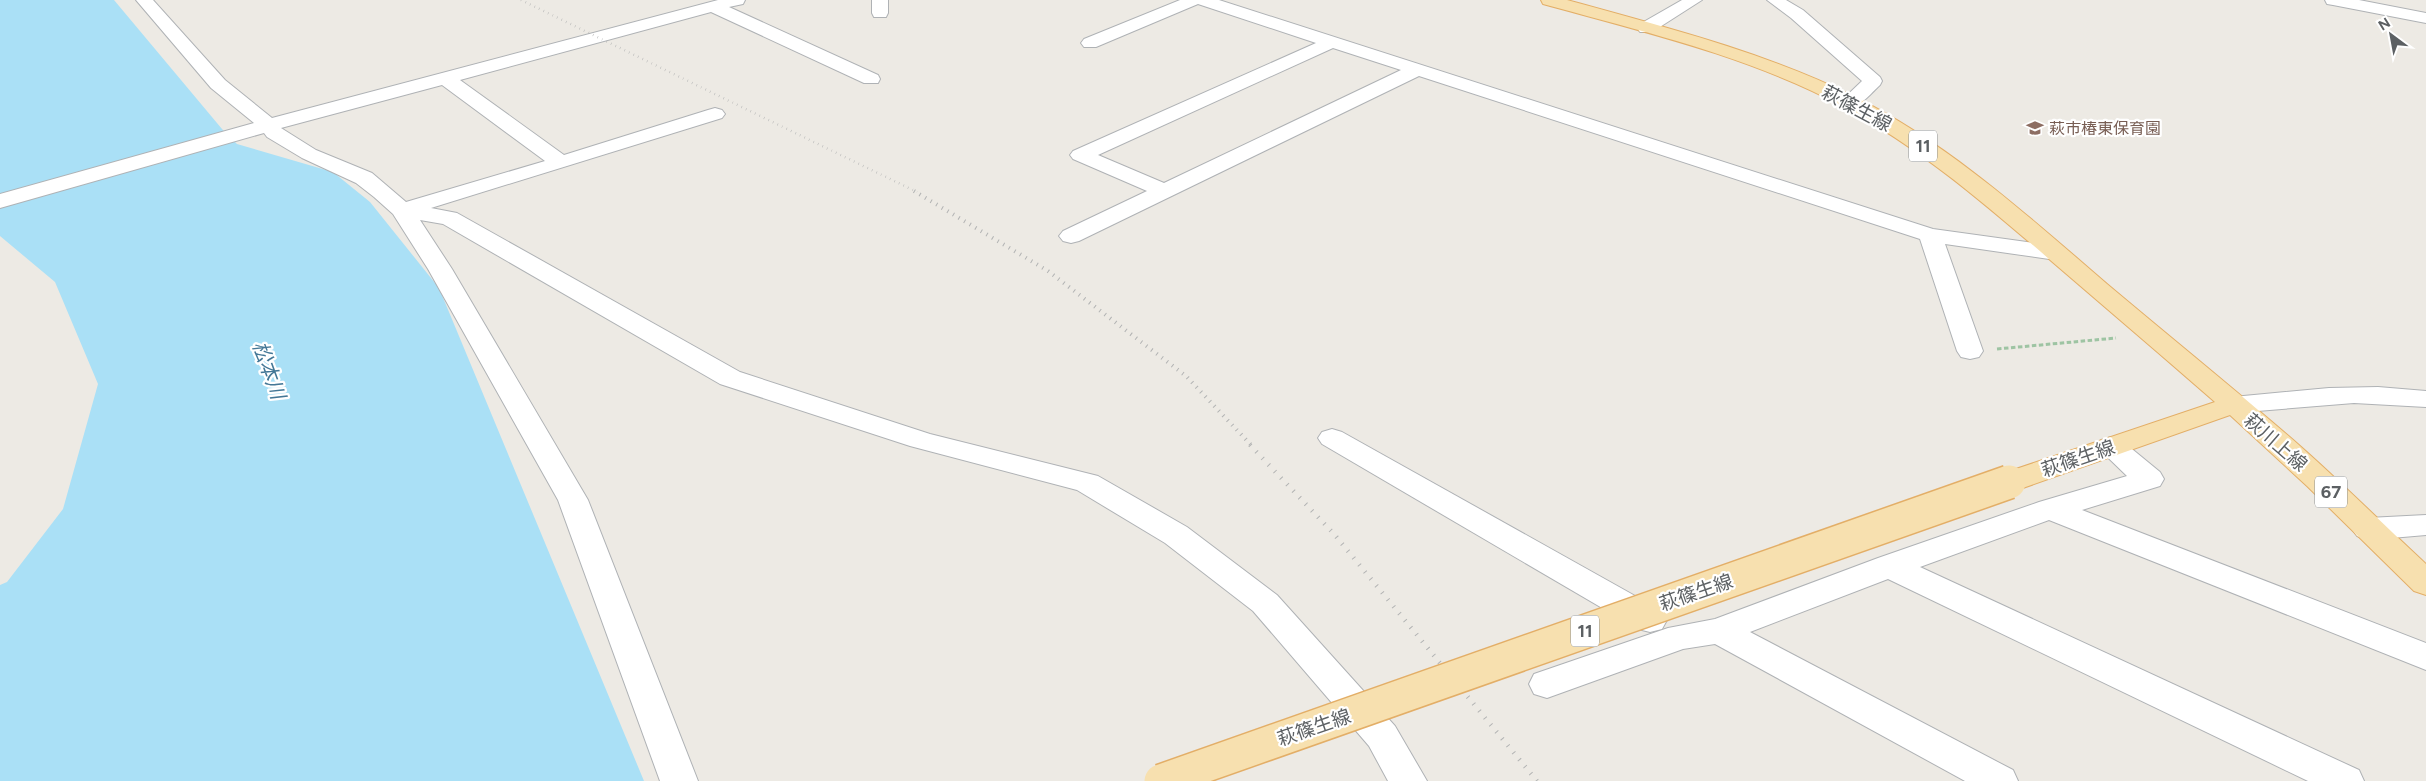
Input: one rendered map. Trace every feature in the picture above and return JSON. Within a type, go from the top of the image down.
[{"type":"main road","name":"萩篠生線","points":[[1549,0],[1744,58],[1850,102],[1912,138],[1976,186],[2233,405]]},
{"type":"main road","name":"萩篠生線","points":[[1161,781],[2111,446],[2233,405]]},
{"type":"main road","name":"萩川上線","points":[[2233,405],[2318,479],[2426,583]]},
{"type":"street","points":[[144,0],[218,84],[274,133],[309,154],[364,178],[402,210],[440,269],[573,500],[679,781]]},
{"type":"street","points":[[0,200],[244,132],[737,0]]},
{"type":"street","points":[[1090,42],[1194,0]]},
{"type":"street","points":[[1202,0],[1930,234],[2056,253]]},
{"type":"street","points":[[1646,28],[1694,0]]},
{"type":"street","points":[[1775,0],[1797,14],[1873,81],[1850,102]]},
{"type":"street","points":[[2333,0],[2426,18]]},
{"type":"street","points":[[714,6],[871,78]]},
{"type":"street","points":[[1165,190],[1080,155],[1332,42]]},
{"type":"street","points":[[1071,236],[1419,70]]},
{"type":"street","points":[[444,78],[561,163]]},
{"type":"street","points":[[402,210],[561,163],[715,114]]},
{"type":"street","points":[[402,210],[449,218],[730,378],[920,440],[1087,483],[1176,535],[1265,603],[1382,736],[1408,781]]},
{"type":"street","points":[[1930,234],[1970,352]]},
{"type":"street","points":[[2233,405],[2342,396],[2401,396],[2426,399]]},
{"type":"street","points":[[1332,438],[1680,637]]},
{"type":"street","points":[[1547,684],[1680,637],[1719,631],[1889,566],[2050,509],[2149,479],[2111,446]]},
{"type":"street","points":[[2050,509],[2426,657]]},
{"type":"street","points":[[2368,529],[2426,525]]},
{"type":"street","points":[[1889,566],[2345,781]]},
{"type":"street","points":[[1719,631],[1999,781]]},
{"type":"path","points":[[1970,352],[2151,334]]},
{"type":"water","name":"松本川","points":[[0,0],[114,0],[222,129],[237,144],[333,172],[370,202],[439,288],[644,781],[0,781],[0,585],[7,582],[63,509],[98,384],[55,282],[0,236]]},
{"type":"railway","points":[[521,0],[917,192]]},
{"type":"railway","points":[[914,191],[1048,271],[1186,376],[1252,446]]},
{"type":"railway","points":[[1250,445],[1334,534],[1537,781]]},
{"type":"place","name":"萩市椿東保育園","points":[[2035,128]]}]
